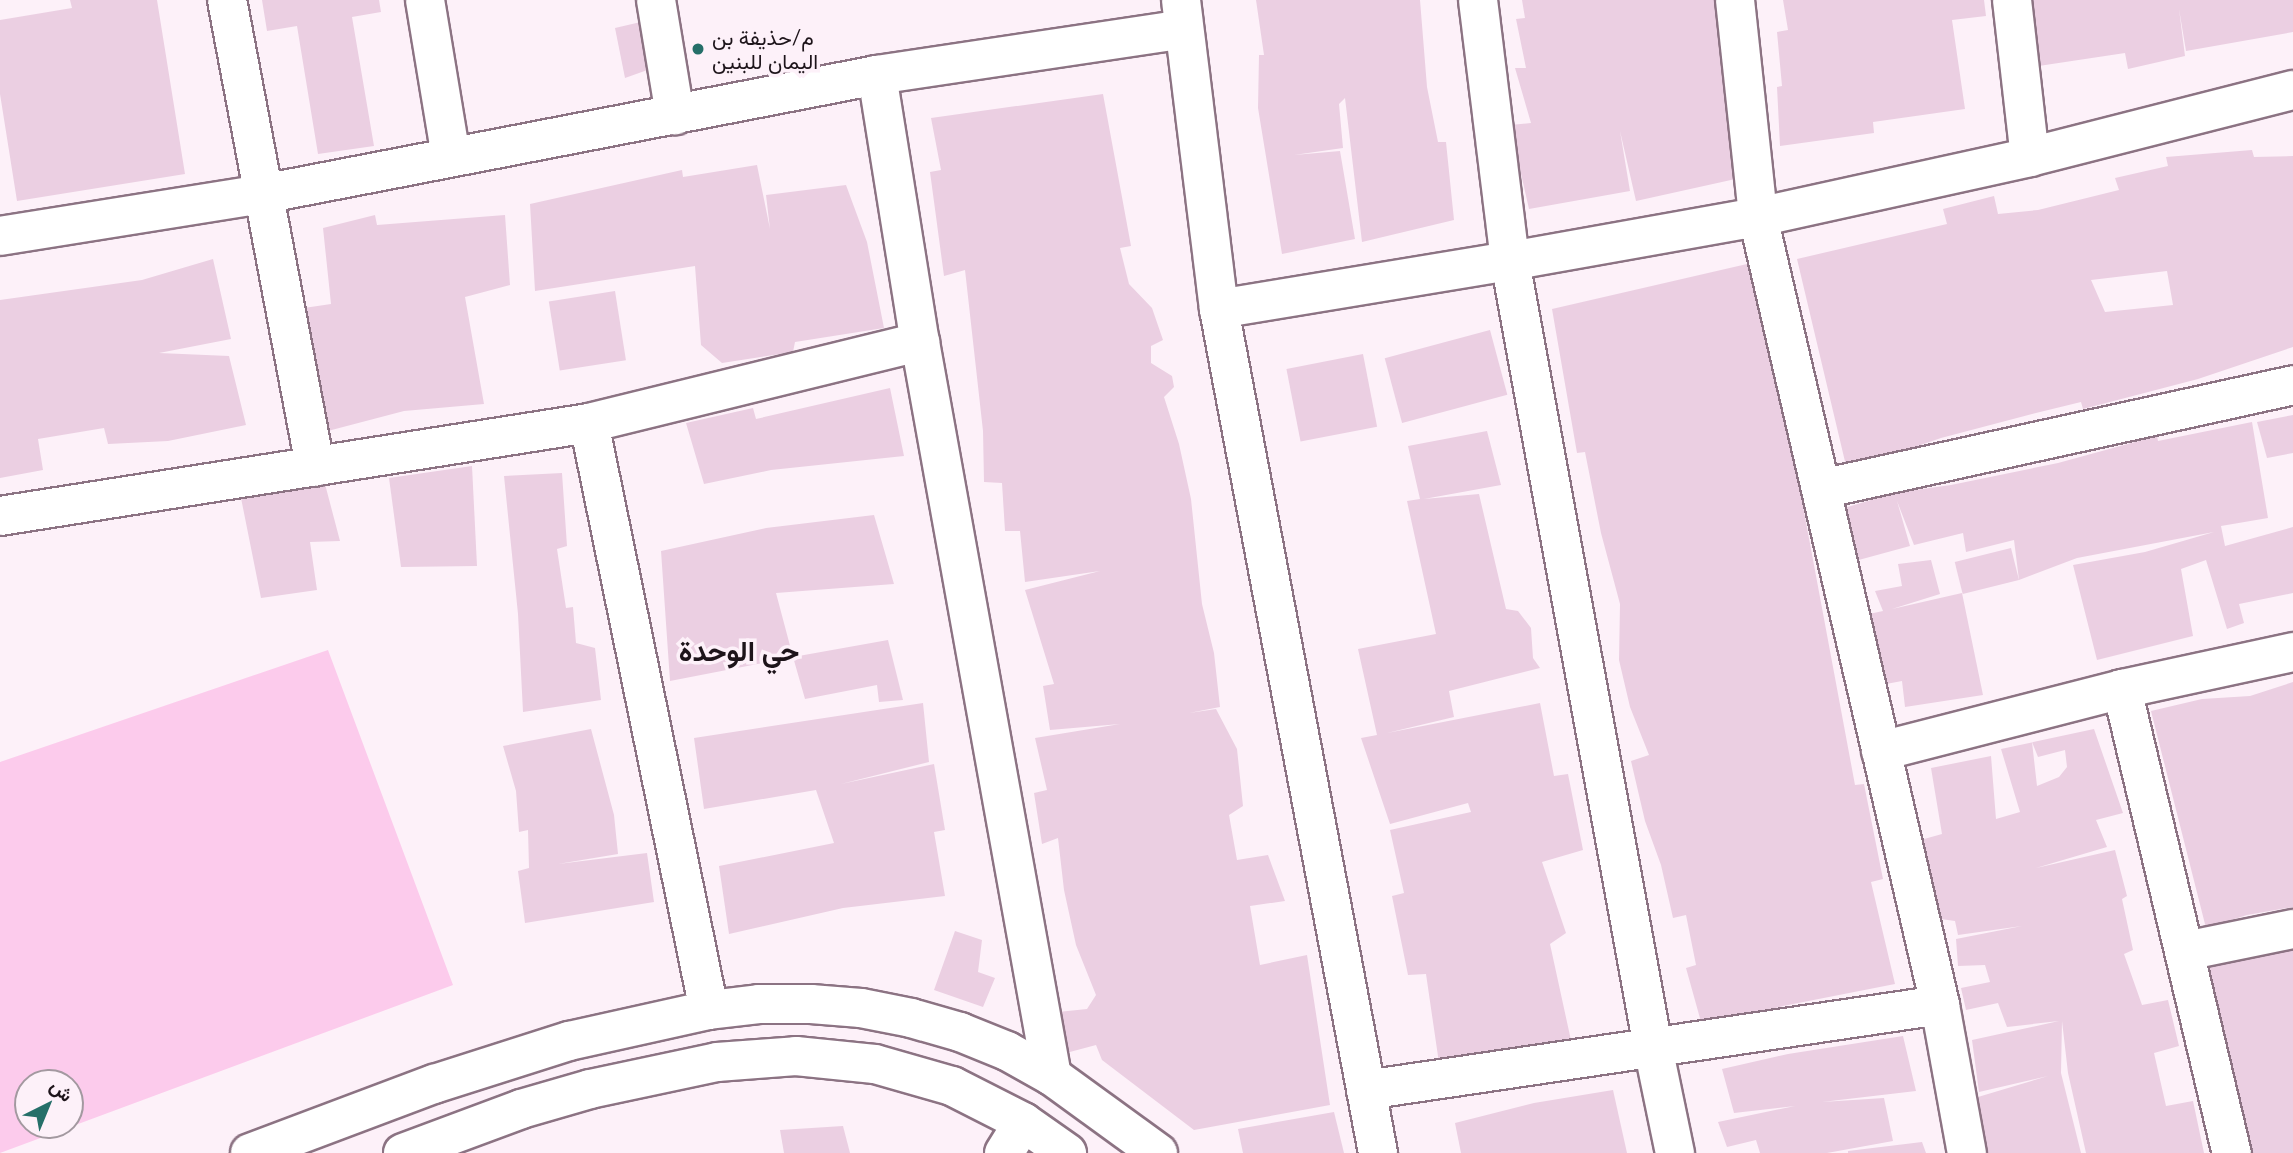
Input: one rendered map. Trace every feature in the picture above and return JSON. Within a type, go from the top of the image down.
[{"type":"street","points":[[227,0],[315,467]]},
{"type":"street","points":[[425,0],[451,158]]},
{"type":"street","points":[[656,0],[675,115]]},
{"type":"street","points":[[1478,0],[1510,261],[1653,1047],[1675,1153]]},
{"type":"street","points":[[1735,0],[1758,217],[1940,1005],[1967,1153]]},
{"type":"street","points":[[2012,0],[2030,157]]},
{"type":"street","points":[[0,236],[263,194],[1182,15],[1219,309],[1378,1153]]},
{"type":"street","points":[[877,75],[920,342],[1052,1076]]},
{"type":"street","points":[[1219,309],[1758,217],[2030,157],[2293,90]]},
{"type":"street","points":[[0,516],[589,423],[920,342]]},
{"type":"street","points":[[1821,489],[2293,386]]},
{"type":"street","points":[[589,423],[709,1010]]},
{"type":"street","points":[[1881,751],[2122,689],[2293,652]]},
{"type":"street","points":[[2122,689],[2232,1153]]},
{"type":"street","points":[[2185,951],[2293,929]]},
{"type":"street","points":[[250,1153],[501,1061],[639,1024],[709,1010],[759,1004],[811,1004],[861,1008],[960,1032],[1007,1051],[1052,1076],[1158,1153]]},
{"type":"street","points":[[1366,1090],[1940,1005]]},
{"type":"street","points":[[403,1153],[521,1109],[590,1089],[653,1074],[756,1058],[796,1056],[875,1064],[952,1086],[1013,1137],[1067,1153]]},
{"type":"shaded area","points":[[328,650],[453,985],[84,1122],[84,1069],[14,1069],[14,1139],[38,1139],[0,1153],[0,762]]},
{"type":"building","points":[[70,0],[157,0],[185,174],[17,201],[0,94],[0,20],[72,8]]},
{"type":"building","points":[[262,0],[379,0],[381,12],[352,17],[374,146],[318,154],[297,26],[267,31]]},
{"type":"building","points":[[1256,0],[1420,0],[1427,87],[1438,142],[1446,142],[1454,220],[1362,242],[1345,98],[1339,104],[1343,148],[1294,155],[1340,151],[1355,239],[1282,254],[1258,108],[1259,55],[1264,55]]},
{"type":"building","points":[[1522,0],[1716,0],[1740,178],[1636,201],[1620,131],[1630,191],[1529,209],[1510,125],[1531,123],[1515,68],[1526,68],[1516,19],[1525,18]]},
{"type":"building","points":[[1783,0],[1984,0],[1986,16],[1952,20],[1965,109],[1873,122],[1874,133],[1780,146],[1777,87],[1782,86],[1777,32],[1788,30]]},
{"type":"building","points":[[2021,0],[2293,0],[2293,32],[2186,51],[2179,9],[2185,56],[2128,69],[2125,53],[2026,68]]},
{"type":"building","points":[[645,21],[653,68],[625,78],[615,28]]},
{"type":"building","points":[[1103,94],[1131,246],[1120,248],[1129,284],[1152,308],[1163,340],[1151,346],[1151,363],[1172,376],[1174,387],[1164,397],[1179,444],[1191,499],[1202,604],[1214,653],[1220,707],[1189,713],[1216,709],[1237,749],[1243,806],[1229,815],[1237,860],[1268,855],[1285,901],[1250,906],[1260,965],[1307,955],[1330,1105],[1194,1130],[1102,1060],[1096,1045],[1066,1053],[1058,1012],[1087,1009],[1096,995],[1076,945],[1064,890],[1058,838],[1042,844],[1034,793],[1047,790],[1035,738],[1120,724],[1050,730],[1043,686],[1054,684],[1025,590],[1100,571],[1025,582],[1020,531],[1005,531],[1002,483],[984,482],[983,431],[965,270],[944,276],[930,172],[941,170],[931,118]]},
{"type":"building","points":[[2252,150],[2254,157],[2293,156],[2293,347],[2198,379],[2083,409],[2081,402],[1941,438],[1847,470],[1797,259],[1947,224],[1943,209],[1994,196],[1998,214],[2038,210],[2119,190],[2115,178],[2168,166],[2166,157]],"holes":[[[2167,271],[2173,305],[2105,312],[2091,280]]]},
{"type":"building","points":[[757,165],[770,229],[766,195],[846,185],[867,242],[884,328],[795,342],[793,352],[722,363],[701,345],[695,266],[535,291],[530,204],[682,170],[683,177]]},
{"type":"building","points":[[375,215],[377,225],[505,215],[510,285],[465,297],[484,404],[404,411],[324,432],[304,308],[331,304],[323,228]]},
{"type":"building","points":[[213,259],[231,339],[159,353],[229,356],[246,425],[168,441],[108,444],[104,428],[38,439],[43,470],[0,478],[0,300],[142,280]]},
{"type":"building","points":[[1747,264],[1770,352],[1800,490],[1855,785],[1864,784],[1883,879],[1871,882],[1895,984],[1783,1006],[1703,1029],[1686,968],[1696,965],[1686,915],[1673,918],[1661,865],[1645,821],[1631,761],[1649,755],[1630,707],[1619,660],[1620,604],[1601,533],[1585,452],[1577,453],[1552,309]]},
{"type":"building","points":[[615,291],[626,360],[560,371],[549,301]]},
{"type":"building","points":[[1490,330],[1507,395],[1402,423],[1385,358]]},
{"type":"building","points":[[1363,354],[1377,427],[1301,442],[1286,369]]},
{"type":"building","points":[[890,388],[904,456],[771,470],[704,484],[686,423],[753,408],[756,419]]},
{"type":"building","points":[[2293,415],[2293,453],[2267,458],[2257,422]]},
{"type":"building","points":[[2252,422],[2268,518],[2221,526],[2225,546],[2293,527],[2293,593],[2239,604],[2244,623],[2227,629],[2206,560],[2181,569],[2193,636],[2097,660],[2073,565],[2145,552],[2214,532],[2077,558],[2019,580],[2014,540],[1966,552],[1963,533],[1914,545],[1897,501],[1910,546],[1855,561],[1841,509],[1894,493],[1951,485],[2058,463],[2157,436],[2158,441]]},
{"type":"building","points":[[1487,431],[1501,485],[1424,499],[1479,494],[1506,609],[1518,611],[1531,628],[1533,658],[1540,668],[1449,691],[1454,717],[1387,733],[1540,703],[1554,776],[1568,774],[1583,850],[1542,862],[1566,933],[1550,944],[1572,1045],[1440,1070],[1426,974],[1408,975],[1392,896],[1404,893],[1390,830],[1471,812],[1468,803],[1390,824],[1361,738],[1377,735],[1358,649],[1436,634],[1407,501],[1420,499],[1408,446]]},
{"type":"building","points":[[472,466],[477,566],[401,567],[389,478]]},
{"type":"building","points":[[562,473],[567,546],[557,549],[566,608],[573,607],[576,643],[595,648],[601,700],[523,712],[518,614],[504,476]]},
{"type":"building","points":[[325,484],[340,541],[310,542],[317,590],[261,598],[241,498]]},
{"type":"building","points":[[874,515],[894,584],[776,593],[793,657],[670,681],[661,551],[766,528]]},
{"type":"building","points":[[2011,548],[2019,580],[1963,594],[1955,562]]},
{"type":"building","points":[[1931,560],[1940,594],[1892,609],[1962,593],[1983,695],[1905,707],[1902,681],[1886,684],[1881,661],[1874,662],[1869,614],[1883,611],[1875,591],[1902,586],[1898,564]]},
{"type":"building","points":[[888,640],[903,700],[879,702],[877,685],[805,699],[793,657]]},
{"type":"building","points":[[2293,682],[2293,907],[2247,915],[2206,928],[2151,711],[2202,699],[2250,696]]},
{"type":"building","points":[[923,703],[929,762],[841,784],[934,764],[945,830],[934,832],[945,896],[843,908],[729,934],[719,866],[834,843],[816,790],[704,809],[694,738]]},
{"type":"building","points":[[591,729],[614,815],[618,854],[558,864],[647,853],[654,902],[525,923],[518,871],[529,868],[528,830],[519,832],[516,791],[503,746]]},
{"type":"building","points":[[2094,729],[2123,813],[2096,820],[2107,847],[2036,868],[2115,850],[2127,896],[2122,899],[2133,950],[2124,954],[2142,1005],[2168,1000],[2179,1046],[2154,1053],[2166,1106],[2193,1101],[2204,1153],[2086,1153],[2068,1073],[2062,1021],[2061,1073],[2081,1153],[1987,1153],[1978,1097],[2048,1076],[1979,1092],[1972,1040],[2059,1021],[2007,1027],[1998,1003],[1966,1010],[1961,988],[1990,982],[1985,965],[1958,966],[1956,939],[2022,926],[1958,935],[1955,921],[1941,919],[1917,841],[1942,834],[1931,768],[1991,756],[1996,819],[2020,812],[2001,749],[2032,742]],"holes":[[[2032,742],[2038,757],[2065,750],[2067,767],[2059,777],[2037,786]]]},
{"type":"building","points":[[955,931],[982,940],[978,972],[995,978],[983,1007],[934,990]]},
{"type":"building","points":[[2293,949],[2293,1153],[2249,1153],[2208,966]]},
{"type":"building","points":[[1903,1036],[1916,1091],[1822,1102],[1884,1098],[1893,1141],[1827,1153],[1760,1153],[1756,1140],[1727,1147],[1718,1122],[1795,1106],[1734,1113],[1722,1069],[1788,1054]]},
{"type":"building","points":[[1613,1090],[1627,1153],[1461,1153],[1455,1123],[1534,1103]]},
{"type":"building","points":[[1334,1112],[1344,1153],[1243,1153],[1238,1129]]},
{"type":"building","points":[[843,1126],[850,1153],[784,1153],[780,1130]]},
{"type":"building","points":[[1922,1142],[1926,1153],[1848,1153],[1848,1151]]},
{"type":"place","name":"م/حذيفة بن اليمان للبنين","points":[[698,49]]},
{"type":"district","name":"حي الوحدة","points":[[739,650]]}]
